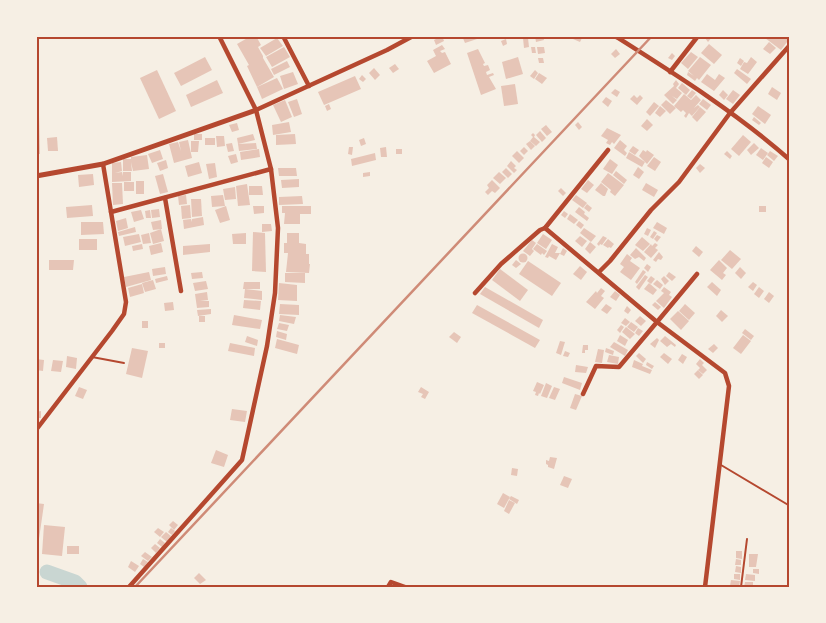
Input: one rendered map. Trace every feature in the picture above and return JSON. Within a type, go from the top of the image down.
[{"type":"street","points":[[129,587],[242,460],[267,346],[275,293],[278,228],[271,169],[256,110],[219,36]]},
{"type":"street","points":[[282,36],[308,86]]},
{"type":"street","points":[[36,176],[103,164],[256,110],[387,50],[413,36]]},
{"type":"street","points":[[615,36],[730,113],[788,156]]},
{"type":"street","points":[[670,72],[698,36]]},
{"type":"street","points":[[599,272],[651,210],[679,182],[730,113],[790,45]]},
{"type":"street","points":[[475,293],[501,264],[540,230],[545,228],[608,150]]},
{"type":"street","points":[[36,430],[124,314],[126,302],[103,164]]},
{"type":"street","points":[[111,212],[271,169]]},
{"type":"street","points":[[165,198],[181,291]]},
{"type":"street","points":[[545,228],[657,322],[725,374],[728,386],[705,587]]},
{"type":"street","points":[[583,394],[596,366],[619,368],[697,274]]},
{"type":"street","points":[[388,587],[391,582],[405,587]]},
{"type":"lane","points":[[92,357],[124,363]]},
{"type":"lane","points":[[719,464],[790,506]]},
{"type":"lane","points":[[741,587],[747,539]]},
{"type":"building","points":[[251,36],[256,36],[261,45],[258,47],[274,77],[257,87],[247,66],[249,65],[237,44]]},
{"type":"building","points":[[442,36],[444,41],[436,45],[434,40]]},
{"type":"building","points":[[462,36],[483,36],[483,37],[465,43]]},
{"type":"building","points":[[535,36],[543,36],[544,40],[536,42]]},
{"type":"building","points":[[574,36],[583,36],[580,42],[573,39]]},
{"type":"building","points":[[706,36],[712,37],[708,42],[705,38]]},
{"type":"building","points":[[767,36],[790,36],[790,38],[781,50],[765,38]]},
{"type":"building","points":[[277,38],[283,46],[266,56],[260,48]]},
{"type":"building","points":[[523,38],[528,38],[529,47],[524,48]]},
{"type":"building","points":[[506,39],[507,44],[503,46],[501,41]]},
{"type":"building","points":[[769,42],[776,48],[770,54],[763,49]]},
{"type":"building","points":[[709,44],[722,55],[714,64],[701,53]]},
{"type":"building","points":[[442,45],[445,49],[440,51],[442,53],[445,52],[451,64],[434,73],[427,61],[436,56],[433,50]]},
{"type":"building","points":[[284,47],[290,57],[272,67],[266,57]]},
{"type":"building","points":[[531,47],[535,47],[536,53],[532,53]]},
{"type":"building","points":[[537,47],[544,47],[545,53],[538,54]]},
{"type":"building","points":[[478,49],[485,63],[483,64],[484,66],[488,65],[490,70],[486,72],[487,75],[493,73],[494,75],[489,77],[496,89],[481,95],[467,53]]},
{"type":"building","points":[[616,49],[620,54],[615,58],[611,54]]},
{"type":"building","points":[[691,52],[698,57],[688,69],[681,63]]},
{"type":"building","points":[[672,53],[675,56],[672,60],[668,58]]},
{"type":"building","points":[[205,57],[212,70],[181,86],[174,73]]},
{"type":"building","points":[[518,57],[523,74],[506,79],[502,62]]},
{"type":"building","points":[[700,57],[711,65],[699,80],[697,78],[695,81],[687,75],[688,72],[694,76],[688,71]]},
{"type":"building","points":[[751,57],[757,62],[748,74],[740,69],[744,62],[747,63]]},
{"type":"building","points":[[538,58],[543,58],[544,63],[539,63]]},
{"type":"building","points":[[740,58],[744,61],[741,66],[737,63]]},
{"type":"building","points":[[287,61],[290,67],[274,75],[271,69]]},
{"type":"building","points":[[395,64],[399,69],[393,73],[389,68]]},
{"type":"building","points":[[374,68],[380,75],[375,80],[369,73]]},
{"type":"building","points":[[737,69],[751,79],[747,84],[734,73]]},
{"type":"building","points":[[157,70],[176,111],[159,119],[140,78]]},
{"type":"building","points":[[535,70],[538,73],[534,79],[530,76]]},
{"type":"building","points":[[293,72],[298,84],[284,89],[280,76]]},
{"type":"building","points":[[539,73],[547,78],[542,84],[535,79]]},
{"type":"building","points":[[707,74],[715,80],[719,74],[725,78],[714,91],[701,82]]},
{"type":"building","points":[[362,75],[366,79],[363,82],[359,79]]},
{"type":"building","points":[[355,76],[361,89],[324,105],[318,92]]},
{"type":"building","points":[[277,78],[283,89],[262,99],[257,87]]},
{"type":"building","points":[[217,80],[223,93],[191,107],[186,95]]},
{"type":"building","points":[[676,80],[679,84],[676,88],[682,93],[677,99],[672,96],[677,100],[673,104],[664,95],[674,86],[673,84]]},
{"type":"building","points":[[682,83],[690,90],[686,95],[678,88]]},
{"type":"building","points":[[515,84],[518,104],[504,106],[501,86]]},
{"type":"building","points":[[772,87],[781,93],[777,100],[768,94]]},
{"type":"building","points":[[615,89],[620,92],[617,97],[611,93]]},
{"type":"building","points":[[692,90],[696,93],[691,99],[687,96]]},
{"type":"building","points":[[723,90],[728,95],[724,100],[719,95]]},
{"type":"building","points":[[733,90],[740,95],[733,104],[726,99]]},
{"type":"building","points":[[684,94],[691,100],[696,95],[701,100],[694,108],[698,105],[700,107],[692,116],[689,113],[686,118],[684,116],[686,113],[683,110],[681,112],[674,106]]},
{"type":"building","points":[[634,95],[637,98],[640,95],[643,98],[637,105],[630,99]]},
{"type":"building","points":[[606,97],[612,101],[608,107],[602,102]]},
{"type":"building","points":[[297,99],[302,114],[294,117],[288,102]]},
{"type":"building","points":[[703,99],[711,105],[707,110],[699,104]]},
{"type":"building","points":[[285,100],[292,117],[281,122],[273,105]]},
{"type":"building","points":[[666,100],[676,108],[670,114],[661,105]]},
{"type":"building","points":[[654,102],[659,106],[650,116],[646,112]]},
{"type":"building","points":[[329,104],[331,109],[327,111],[325,106]]},
{"type":"building","points":[[660,106],[666,111],[660,117],[655,113]]},
{"type":"building","points":[[758,106],[771,115],[765,124],[752,114]]},
{"type":"building","points":[[700,107],[706,112],[697,122],[692,117]]},
{"type":"building","points":[[36,115],[39,115],[40,154],[36,154]]},
{"type":"building","points":[[754,117],[761,123],[759,125],[752,120]]},
{"type":"building","points":[[647,119],[653,125],[647,131],[641,126]]},
{"type":"building","points":[[289,122],[291,132],[273,135],[272,125]]},
{"type":"building","points":[[578,122],[582,127],[579,130],[575,125]]},
{"type":"building","points":[[237,123],[239,130],[232,132],[229,125]]},
{"type":"building","points":[[546,125],[552,132],[547,136],[541,129]]},
{"type":"building","points":[[607,128],[621,135],[614,144],[612,142],[610,145],[606,143],[608,140],[601,136]]},
{"type":"building","points":[[540,131],[546,138],[542,142],[536,135]]},
{"type":"building","points":[[533,133],[534,137],[540,142],[536,146],[530,141]]},
{"type":"building","points":[[194,134],[202,134],[202,140],[194,140]]},
{"type":"building","points":[[253,134],[255,140],[238,144],[237,138]]},
{"type":"building","points":[[295,134],[296,144],[276,145],[276,135]]},
{"type":"building","points":[[743,135],[751,142],[739,156],[731,149]]},
{"type":"building","points":[[216,136],[224,136],[225,146],[217,147]]},
{"type":"building","points":[[57,137],[58,151],[48,151],[47,138]]},
{"type":"building","points":[[205,138],[215,138],[215,145],[205,145]]},
{"type":"building","points":[[364,138],[366,144],[361,146],[359,140]]},
{"type":"building","points":[[188,140],[192,158],[174,163],[169,144],[178,142],[181,151],[179,142]]},
{"type":"building","points":[[620,140],[627,146],[624,150],[627,153],[625,156],[614,148]]},
{"type":"building","points":[[191,141],[199,141],[198,152],[191,152]]},
{"type":"building","points":[[530,141],[535,146],[531,150],[526,144]]},
{"type":"building","points":[[232,143],[234,151],[228,152],[226,144]]},
{"type":"building","points":[[256,143],[257,149],[239,151],[238,144]]},
{"type":"building","points":[[754,143],[759,148],[751,155],[747,150]]},
{"type":"building","points":[[633,146],[639,150],[635,155],[629,151]]},
{"type":"building","points":[[349,147],[353,147],[352,155],[348,154]]},
{"type":"building","points":[[386,147],[387,157],[381,157],[380,148]]},
{"type":"building","points":[[524,147],[528,151],[524,155],[520,151]]},
{"type":"building","points":[[761,148],[768,153],[763,160],[756,155]]},
{"type":"building","points":[[259,149],[260,157],[241,160],[240,152]]},
{"type":"building","points":[[396,149],[402,149],[402,154],[396,154]]},
{"type":"building","points":[[160,150],[163,159],[152,163],[148,154]]},
{"type":"building","points":[[643,150],[646,152],[647,150],[654,155],[647,164],[639,156]]},
{"type":"building","points":[[517,151],[524,158],[519,163],[512,156]]},
{"type":"building","points":[[727,151],[732,156],[730,159],[724,154]]},
{"type":"building","points":[[770,151],[778,156],[774,161],[767,155]]},
{"type":"building","points":[[629,152],[645,162],[642,167],[626,158]]},
{"type":"building","points":[[375,153],[376,160],[352,166],[351,159]]},
{"type":"building","points":[[236,154],[238,162],[231,164],[228,156]]},
{"type":"building","points":[[147,155],[149,169],[133,171],[131,162],[132,171],[123,171],[123,159]]},
{"type":"building","points":[[654,157],[661,162],[655,171],[647,166]]},
{"type":"building","points":[[766,157],[773,162],[769,168],[762,163]]},
{"type":"building","points":[[610,159],[618,165],[612,174],[603,169]]},
{"type":"building","points":[[166,160],[168,168],[160,171],[157,163]]},
{"type":"building","points":[[511,161],[517,170],[514,173],[507,166]]},
{"type":"building","points":[[121,162],[122,171],[115,173],[122,172],[123,176],[123,172],[131,172],[131,181],[112,182],[112,163]]},
{"type":"building","points":[[199,162],[202,173],[188,177],[185,166]]},
{"type":"building","points":[[215,163],[217,177],[209,179],[206,164]]},
{"type":"building","points":[[700,164],[705,168],[700,173],[696,168]]},
{"type":"building","points":[[638,167],[644,172],[639,179],[633,175]]},
{"type":"building","points":[[278,168],[296,168],[297,176],[279,176]]},
{"type":"building","points":[[506,168],[512,174],[508,178],[502,172]]},
{"type":"building","points":[[616,171],[627,180],[624,184],[613,175]]},
{"type":"building","points":[[370,172],[370,176],[363,177],[363,173]]},
{"type":"building","points":[[499,172],[506,178],[500,184],[493,178]]},
{"type":"building","points":[[608,173],[624,185],[615,196],[601,182]]},
{"type":"building","points":[[93,174],[94,185],[79,187],[78,175]]},
{"type":"building","points":[[163,174],[168,192],[160,194],[155,176]]},
{"type":"building","points":[[299,179],[299,187],[282,188],[281,180]]},
{"type":"building","points":[[492,180],[500,188],[495,193],[492,191],[488,195],[485,192],[489,188],[487,185]]},
{"type":"building","points":[[588,180],[594,185],[587,193],[581,189]]},
{"type":"building","points":[[136,181],[144,181],[144,194],[136,194]]},
{"type":"building","points":[[124,182],[134,182],[134,191],[124,191]]},
{"type":"building","points":[[112,183],[122,183],[123,204],[113,205]]},
{"type":"building","points":[[601,183],[608,189],[605,196],[595,190]]},
{"type":"building","points":[[646,183],[658,190],[654,197],[642,190]]},
{"type":"building","points":[[247,184],[250,205],[238,206],[236,186]]},
{"type":"building","points":[[249,186],[262,186],[263,195],[249,195]]},
{"type":"building","points":[[235,187],[236,199],[225,200],[223,189]]},
{"type":"building","points":[[561,188],[566,193],[563,196],[558,191]]},
{"type":"building","points":[[186,195],[187,204],[179,205],[178,196]]},
{"type":"building","points":[[223,195],[225,206],[212,207],[211,196]]},
{"type":"building","points":[[576,195],[587,203],[583,208],[572,200]]},
{"type":"building","points":[[302,196],[303,204],[279,205],[279,197]]},
{"type":"building","points":[[191,199],[201,199],[202,216],[192,217]]},
{"type":"building","points":[[587,204],[592,208],[589,212],[584,208]]},
{"type":"building","points":[[92,205],[93,216],[67,218],[66,207]]},
{"type":"building","points":[[190,205],[191,218],[182,219],[181,206]]},
{"type":"building","points":[[226,206],[230,220],[220,223],[215,210]]},
{"type":"building","points":[[253,206],[264,206],[264,213],[254,214]]},
{"type":"building","points":[[282,206],[311,206],[311,214],[300,214],[300,224],[284,224],[285,213],[282,213]]},
{"type":"building","points":[[759,206],[766,206],[766,212],[759,212]]},
{"type":"building","points":[[579,207],[589,218],[587,221],[575,212]]},
{"type":"building","points":[[159,209],[160,217],[152,218],[151,210]]},
{"type":"building","points":[[141,210],[144,219],[134,222],[131,212]]},
{"type":"building","points":[[150,210],[151,218],[146,218],[145,211]]},
{"type":"building","points":[[564,211],[568,214],[565,218],[561,215]]},
{"type":"building","points":[[570,214],[578,220],[574,224],[567,219]]},
{"type":"building","points":[[203,217],[204,225],[184,229],[183,220],[191,219],[192,222],[192,219]]},
{"type":"building","points":[[126,218],[128,228],[118,231],[116,221]]},
{"type":"building","points":[[161,220],[162,229],[153,230],[151,222]]},
{"type":"building","points":[[579,221],[584,225],[581,229],[576,225]]},
{"type":"building","points":[[81,222],[103,222],[104,234],[81,235]]},
{"type":"building","points":[[657,222],[667,228],[664,234],[653,228]]},
{"type":"building","points":[[262,224],[271,224],[272,231],[262,232]]},
{"type":"building","points":[[135,227],[136,232],[119,236],[118,232]]},
{"type":"building","points":[[584,228],[596,236],[591,242],[580,233]]},
{"type":"building","points":[[647,228],[651,230],[648,236],[644,234]]},
{"type":"building","points":[[161,229],[164,241],[153,244],[150,233]]},
{"type":"building","points":[[654,231],[657,233],[653,239],[650,237]]},
{"type":"building","points":[[253,232],[265,233],[266,272],[252,271]]},
{"type":"building","points":[[149,233],[151,243],[143,244],[141,235]]},
{"type":"building","points":[[246,233],[246,244],[233,244],[232,234]]},
{"type":"building","points":[[287,233],[299,233],[299,243],[306,244],[306,254],[309,254],[309,273],[286,272],[288,253],[284,253],[284,243],[287,243]]},
{"type":"building","points":[[139,234],[141,242],[125,246],[123,237]]},
{"type":"building","points":[[543,234],[552,240],[546,249],[537,243]]},
{"type":"building","points":[[657,235],[661,237],[657,242],[654,239]]},
{"type":"building","points":[[580,236],[587,241],[582,247],[575,241]]},
{"type":"building","points":[[603,236],[607,238],[599,246],[597,244]]},
{"type":"building","points":[[642,237],[650,244],[643,251],[635,245]]},
{"type":"building","points":[[79,239],[97,239],[97,250],[79,250]]},
{"type":"building","points":[[608,239],[614,244],[611,248],[603,245]]},
{"type":"building","points":[[532,240],[536,243],[532,249],[534,251],[530,256],[523,251]]},
{"type":"building","points":[[590,242],[596,247],[590,254],[585,249]]},
{"type":"building","points":[[161,243],[163,252],[151,255],[149,246]]},
{"type":"building","points":[[655,243],[658,245],[655,248],[658,250],[651,258],[644,252],[651,244],[652,246]]},
{"type":"building","points":[[142,244],[143,249],[133,251],[132,246]]},
{"type":"building","points":[[210,244],[210,252],[183,255],[183,246]]},
{"type":"building","points":[[537,244],[547,251],[544,255],[533,249]]},
{"type":"building","points":[[552,244],[558,247],[555,253],[560,253],[556,260],[549,256],[548,258],[545,257]]},
{"type":"building","points":[[696,246],[703,252],[699,257],[692,251]]},
{"type":"building","points":[[563,248],[567,251],[564,256],[560,254]]},
{"type":"building","points":[[636,248],[646,258],[644,261],[639,257],[635,259],[630,255]]},
{"type":"building","points":[[730,250],[741,259],[732,269],[721,260]]},
{"type":"building","points":[[659,252],[663,257],[656,262],[653,260]]},
{"type":"building","points":[[523,254],[527,258],[523,262],[519,258]]},
{"type":"building","points":[[627,254],[632,258],[630,261],[640,268],[631,280],[620,272],[624,267],[620,264]]},
{"type":"building","points":[[49,260],[74,260],[73,270],[49,270]]},
{"type":"building","points":[[516,260],[521,264],[516,268],[512,265]]},
{"type":"building","points":[[719,260],[727,268],[723,273],[726,275],[722,280],[710,270]]},
{"type":"building","points":[[528,261],[561,283],[552,296],[519,274]]},
{"type":"building","points":[[647,264],[651,267],[648,272],[644,268]]},
{"type":"building","points":[[580,266],[587,272],[581,280],[573,274]]},
{"type":"building","points":[[165,267],[166,274],[153,276],[152,269]]},
{"type":"building","points":[[740,267],[746,273],[741,279],[735,273]]},
{"type":"building","points":[[500,269],[528,290],[520,301],[492,280]]},
{"type":"building","points":[[643,270],[646,272],[637,284],[635,282]]},
{"type":"building","points":[[149,272],[151,280],[126,287],[124,277]]},
{"type":"building","points":[[202,272],[203,278],[192,279],[191,273]]},
{"type":"building","points":[[669,272],[676,277],[672,281],[666,276]]},
{"type":"building","points":[[285,273],[305,273],[305,283],[285,282]]},
{"type":"building","points":[[645,275],[648,277],[639,290],[636,287]]},
{"type":"building","points":[[167,276],[168,280],[156,283],[155,279]]},
{"type":"building","points":[[651,276],[655,279],[651,284],[647,281]]},
{"type":"building","points":[[664,276],[669,281],[665,285],[661,279]]},
{"type":"building","points":[[153,280],[156,289],[145,292],[142,283]]},
{"type":"building","points":[[657,280],[663,285],[660,289],[653,284]]},
{"type":"building","points":[[206,281],[208,289],[195,291],[193,283]]},
{"type":"building","points":[[244,282],[260,282],[260,289],[243,289]]},
{"type":"building","points":[[712,282],[721,290],[717,296],[707,287]]},
{"type":"building","points":[[753,282],[757,285],[753,291],[748,287]]},
{"type":"building","points":[[279,283],[297,285],[297,301],[278,300]]},
{"type":"building","points":[[649,283],[657,290],[653,295],[644,289]]},
{"type":"building","points":[[142,284],[144,293],[130,297],[128,288]]},
{"type":"building","points":[[485,287],[543,320],[539,328],[480,294]]},
{"type":"building","points":[[664,287],[671,292],[669,295],[672,297],[664,308],[656,301],[664,293],[661,291]]},
{"type":"building","points":[[759,287],[764,291],[759,298],[754,294]]},
{"type":"building","points":[[601,288],[605,291],[601,296],[604,298],[595,309],[586,302]]},
{"type":"building","points":[[245,289],[262,291],[262,300],[244,298]]},
{"type":"building","points":[[615,291],[620,295],[616,301],[610,297]]},
{"type":"building","points":[[207,292],[208,300],[200,301],[209,301],[209,307],[197,308],[195,294]]},
{"type":"building","points":[[769,292],[774,296],[769,303],[764,299]]},
{"type":"building","points":[[244,300],[261,301],[260,310],[243,308]]},
{"type":"building","points":[[173,302],[174,310],[165,311],[164,303]]},
{"type":"building","points":[[655,302],[661,307],[658,310],[652,305]]},
{"type":"building","points":[[280,304],[299,305],[299,315],[279,314]]},
{"type":"building","points":[[606,304],[612,308],[607,314],[601,310]]},
{"type":"building","points":[[685,304],[695,313],[689,320],[679,311]]},
{"type":"building","points":[[477,305],[540,340],[535,348],[472,313]]},
{"type":"building","points":[[627,306],[631,310],[628,314],[624,311]]},
{"type":"building","points":[[211,309],[211,314],[198,316],[197,310]]},
{"type":"building","points":[[721,310],[728,316],[722,322],[716,316]]},
{"type":"building","points":[[678,311],[689,321],[681,330],[670,319]]},
{"type":"building","points":[[234,315],[262,320],[260,329],[232,325]]},
{"type":"building","points":[[280,315],[296,317],[294,324],[279,321]]},
{"type":"building","points":[[199,316],[205,316],[205,322],[199,322]]},
{"type":"building","points":[[640,316],[646,321],[641,326],[635,321]]},
{"type":"building","points":[[625,318],[630,322],[626,326],[621,323]]},
{"type":"building","points":[[142,321],[148,321],[148,328],[142,328]]},
{"type":"building","points":[[631,322],[638,327],[634,332],[627,327]]},
{"type":"building","points":[[279,323],[289,325],[287,331],[277,329]]},
{"type":"building","points":[[621,325],[624,327],[620,333],[617,330]]},
{"type":"building","points":[[626,327],[635,334],[630,339],[622,332]]},
{"type":"building","points":[[638,328],[643,331],[639,336],[635,333]]},
{"type":"building","points":[[745,329],[754,336],[751,340],[742,333]]},
{"type":"building","points":[[277,331],[287,334],[286,340],[276,337]]},
{"type":"building","points":[[454,332],[461,337],[457,343],[449,337]]},
{"type":"building","points":[[620,335],[628,340],[625,346],[617,341]]},
{"type":"building","points":[[743,335],[751,341],[741,354],[733,348]]},
{"type":"building","points":[[247,336],[258,340],[257,346],[245,342]]},
{"type":"building","points":[[665,336],[676,345],[675,347],[671,344],[667,347],[660,341]]},
{"type":"building","points":[[657,338],[659,340],[655,348],[650,344]]},
{"type":"building","points":[[277,339],[299,345],[297,354],[275,348]]},
{"type":"building","points":[[560,341],[565,342],[561,355],[556,353]]},
{"type":"building","points":[[614,342],[628,350],[625,356],[610,347]]},
{"type":"building","points":[[159,343],[165,343],[165,348],[159,348]]},
{"type":"building","points":[[230,343],[255,348],[254,356],[228,351]]},
{"type":"building","points":[[714,344],[718,348],[713,353],[708,349]]},
{"type":"building","points":[[583,345],[588,345],[588,350],[585,350],[585,353],[582,353]]},
{"type":"building","points":[[132,348],[148,351],[142,378],[126,374]]},
{"type":"building","points":[[606,348],[614,351],[613,355],[605,352]]},
{"type":"building","points":[[598,349],[604,350],[602,363],[595,362]]},
{"type":"building","points":[[565,351],[570,353],[568,357],[563,356]]},
{"type":"building","points":[[639,353],[646,359],[643,363],[636,356]]},
{"type":"building","points":[[664,353],[672,359],[668,364],[660,357]]},
{"type":"building","points":[[682,354],[687,357],[683,364],[678,360]]},
{"type":"building","points":[[609,355],[619,357],[618,364],[607,362]]},
{"type":"building","points":[[67,356],[77,358],[76,369],[66,367]]},
{"type":"building","points":[[36,359],[44,360],[43,371],[36,370]]},
{"type":"building","points":[[700,359],[704,363],[702,365],[707,370],[703,374],[698,370],[700,368],[696,364]]},
{"type":"building","points":[[53,360],[63,361],[61,372],[51,371]]},
{"type":"building","points":[[634,360],[652,370],[650,374],[632,367]]},
{"type":"building","points":[[647,362],[654,366],[652,369],[646,365]]},
{"type":"building","points":[[576,365],[588,367],[586,373],[575,372]]},
{"type":"building","points":[[698,370],[703,375],[699,379],[694,374]]},
{"type":"building","points":[[564,377],[582,383],[580,390],[562,383]]},
{"type":"building","points":[[537,382],[544,385],[538,396],[533,391]]},
{"type":"building","points":[[546,383],[552,386],[547,398],[541,396]]},
{"type":"building","points":[[79,387],[87,390],[83,399],[75,396]]},
{"type":"building","points":[[421,387],[429,392],[425,399],[421,397],[423,394],[418,392]]},
{"type":"building","points":[[554,387],[560,389],[555,400],[549,398]]},
{"type":"building","points":[[575,394],[582,396],[576,410],[570,408]]},
{"type":"building","points":[[232,409],[247,411],[245,422],[230,420]]},
{"type":"building","points":[[41,411],[41,418],[36,418],[36,412]]},
{"type":"building","points":[[216,450],[228,455],[224,467],[211,463]]},
{"type":"building","points":[[550,457],[557,458],[554,469],[546,464],[546,460],[549,461]]},
{"type":"building","points":[[512,468],[518,469],[517,476],[511,475]]},
{"type":"building","points":[[564,476],[572,479],[568,488],[560,485]]},
{"type":"building","points":[[503,493],[510,497],[504,508],[497,504]]},
{"type":"building","points":[[511,496],[519,500],[517,504],[509,499]]},
{"type":"building","points":[[509,500],[515,503],[509,514],[504,511]]},
{"type":"building","points":[[36,503],[44,504],[37,553],[36,553]]},
{"type":"building","points":[[173,521],[178,525],[174,530],[169,525]]},
{"type":"building","points":[[44,525],[65,527],[62,556],[42,554]]},
{"type":"building","points":[[158,528],[164,532],[160,537],[154,532]]},
{"type":"building","points":[[171,528],[175,531],[172,535],[168,532]]},
{"type":"building","points":[[166,532],[171,536],[167,542],[161,537]]},
{"type":"building","points":[[160,539],[165,543],[162,547],[157,543]]},
{"type":"building","points":[[155,544],[160,548],[156,553],[151,548]]},
{"type":"building","points":[[67,546],[79,546],[79,554],[67,554]]},
{"type":"building","points":[[736,551],[742,551],[742,559],[736,558]]},
{"type":"building","points":[[145,552],[152,557],[148,561],[141,556]]},
{"type":"building","points":[[749,554],[758,554],[756,567],[749,567]]},
{"type":"building","points":[[143,559],[148,562],[144,567],[140,564]]},
{"type":"building","points":[[736,559],[741,560],[741,565],[735,565]]},
{"type":"building","points":[[131,561],[139,566],[135,572],[128,567]]},
{"type":"building","points":[[736,566],[741,567],[741,573],[735,572]]},
{"type":"building","points":[[753,569],[759,569],[759,574],[753,573]]},
{"type":"building","points":[[199,573],[206,580],[200,584],[194,578]]},
{"type":"building","points":[[734,574],[740,574],[740,580],[734,579]]},
{"type":"building","points":[[746,574],[755,575],[755,581],[745,580]]},
{"type":"building","points":[[731,580],[740,581],[739,587],[730,586]]},
{"type":"building","points":[[745,582],[753,582],[753,587],[744,587]]},
{"type":"waterway","points":[[47,572],[75,582],[80,587]]},
{"type":"railway","points":[[135,587],[652,36]]}]
